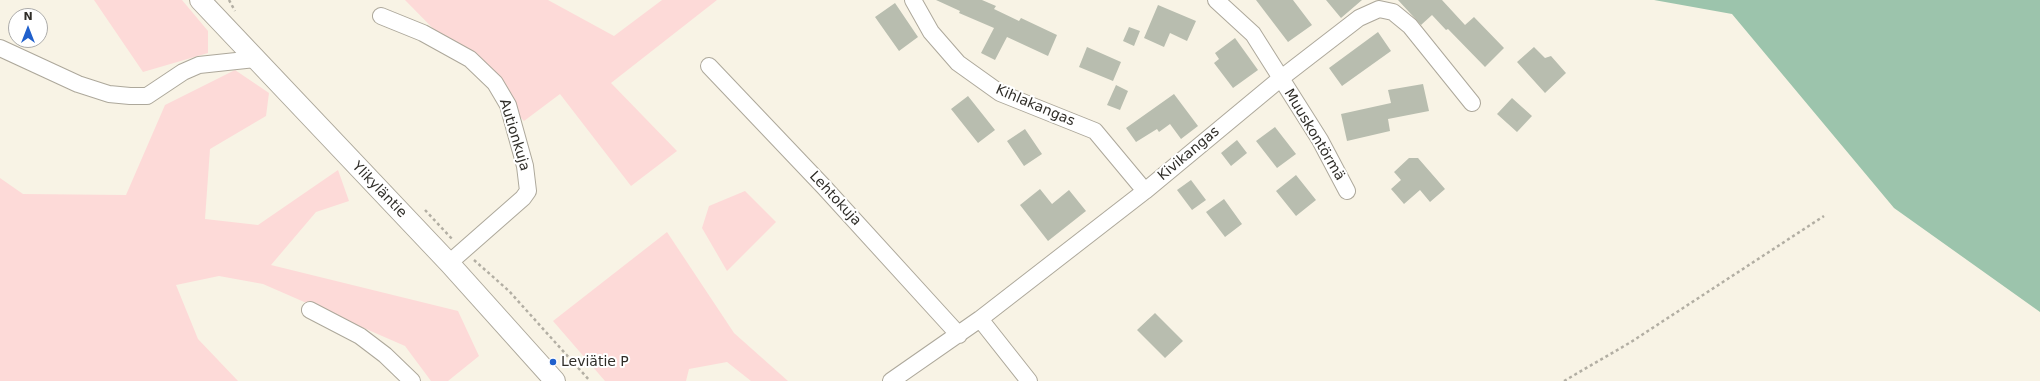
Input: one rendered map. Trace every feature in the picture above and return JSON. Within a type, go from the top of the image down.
[{"type":"main road","name":"Ylikyläntie","points":[[200,0],[255,59],[456,257],[555,381]]},
{"type":"street","name":"Kihlakangas","points":[[913,0],[931,32],[958,63],[1000,93],[1095,131],[1145,191]]},
{"type":"street","points":[[1216,0],[1253,34],[1280,79]]},
{"type":"street","name":"Kivikangas","points":[[891,381],[980,320],[1145,191],[1280,79],[1359,18],[1379,9],[1393,12],[1410,26],[1472,103]]},
{"type":"street","name":"Autionkuja","points":[[381,16],[423,33],[470,59],[495,83],[508,105],[525,166],[528,190],[523,198],[456,257]]},
{"type":"street","points":[[0,48],[78,84],[109,94],[130,96],[147,96],[183,72],[199,65],[255,59]]},
{"type":"street","name":"Lehtokuja","points":[[709,66],[824,186],[959,335]]},
{"type":"street","name":"Muuskontörmä","points":[[1280,79],[1320,140],[1348,191]]},
{"type":"street","points":[[310,310],[360,336],[385,355],[412,381]]},
{"type":"street","points":[[980,320],[1029,381]]},
{"type":"path","points":[[229,0],[239,17]]},
{"type":"path","points":[[419,205],[456,257],[509,291],[590,381]]},
{"type":"path","points":[[1564,381],[1631,342],[1824,216]]},
{"type":"shaded area","points":[[94,0],[182,0],[208,31],[208,53],[143,72]]},
{"type":"shaded area","points":[[405,0],[548,0],[614,36],[662,0],[717,0],[611,83],[677,151],[631,186],[560,94],[524,121]]},
{"type":"shaded area","points":[[1654,0],[2040,0],[2040,312],[1894,208],[1732,14]]},
{"type":"shaded area","points":[[235,70],[269,93],[266,116],[210,149],[205,219],[258,225],[338,170],[349,201],[316,212],[271,265],[458,311],[479,356],[448,381],[431,381],[405,346],[263,284],[219,276],[176,285],[198,339],[238,381],[0,381],[0,178],[23,194],[126,195],[165,105]]},
{"type":"shaded area","points":[[745,191],[776,222],[727,271],[702,228],[709,206]]},
{"type":"shaded area","points":[[667,232],[734,333],[788,381],[751,381],[727,362],[689,369],[686,381],[605,381],[553,321]]},
{"type":"building","points":[[936,0],[982,0],[996,6],[994,9],[1019,21],[1021,18],[1057,35],[1048,56],[1007,37],[995,60],[981,53],[994,28],[959,13],[960,11]]},
{"type":"building","points":[[1256,0],[1293,0],[1312,25],[1288,42]]},
{"type":"building","points":[[1326,0],[1362,0],[1341,18]]},
{"type":"building","points":[[1398,0],[1442,0],[1465,25],[1474,17],[1504,48],[1485,67],[1448,29],[1446,30],[1432,15],[1421,25]]},
{"type":"building","points":[[895,3],[918,37],[899,51],[875,17]]},
{"type":"building","points":[[1158,5],[1196,21],[1187,41],[1170,33],[1164,47],[1144,38]]},
{"type":"building","points":[[1129,27],[1140,31],[1134,46],[1123,41]]},
{"type":"building","points":[[1378,32],[1391,51],[1342,86],[1329,68]]},
{"type":"building","points":[[1235,38],[1258,70],[1233,88],[1214,63],[1219,59],[1215,53]]},
{"type":"building","points":[[1087,47],[1121,62],[1113,81],[1079,67]]},
{"type":"building","points":[[1534,47],[1545,58],[1551,56],[1566,73],[1545,93],[1517,62]]},
{"type":"building","points":[[1423,84],[1429,111],[1388,119],[1390,131],[1347,141],[1341,114],[1391,103],[1388,90]]},
{"type":"building","points":[[1116,85],[1128,91],[1120,110],[1107,105]]},
{"type":"building","points":[[1174,94],[1198,126],[1181,139],[1170,124],[1159,132],[1157,129],[1136,142],[1126,128]]},
{"type":"building","points":[[968,96],[995,130],[978,143],[951,109]]},
{"type":"building","points":[[1512,98],[1532,116],[1517,132],[1497,114]]},
{"type":"building","points":[[1275,127],[1296,154],[1277,168],[1256,141]]},
{"type":"building","points":[[1025,129],[1042,154],[1024,166],[1007,141]]},
{"type":"building","points":[[1237,140],[1247,153],[1231,166],[1221,153]]},
{"type":"building","points":[[1409,158],[1418,158],[1445,189],[1430,202],[1420,190],[1404,204],[1391,189],[1401,180],[1394,172]]},
{"type":"building","points":[[1296,175],[1316,200],[1296,216],[1276,191]]},
{"type":"building","points":[[1191,180],[1206,200],[1192,210],[1177,190]]},
{"type":"building","points":[[1040,189],[1052,204],[1069,190],[1086,211],[1048,241],[1020,205]]},
{"type":"building","points":[[1224,199],[1242,224],[1225,237],[1206,212]]},
{"type":"building","points":[[1155,313],[1183,341],[1165,358],[1137,330]]},
{"type":"place","name":"Leviätie P","points":[[553,362]]}]
